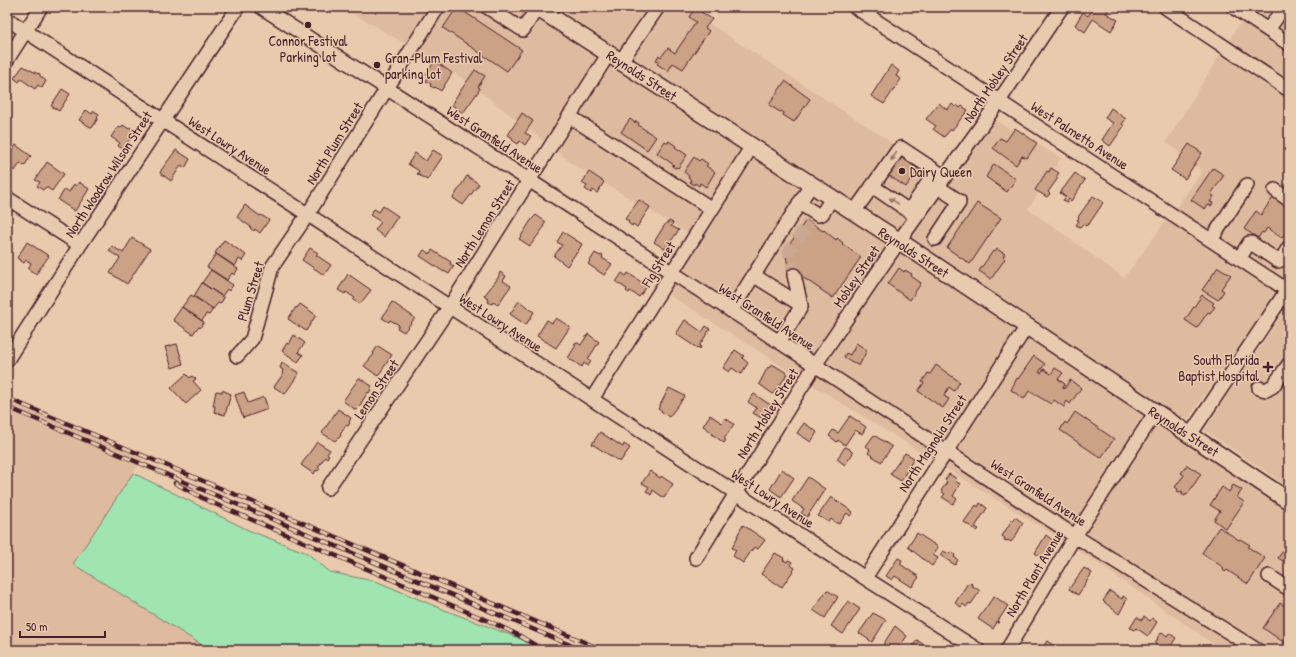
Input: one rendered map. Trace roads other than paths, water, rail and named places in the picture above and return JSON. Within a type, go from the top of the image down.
[{"type":"main road","name":"Reynolds Street","points":[[537,7],[899,241],[1289,501]]},
{"type":"street","points":[[7,60],[41,7]]},
{"type":"street","name":"North Woodrow Wilson Street","points":[[7,360],[80,245],[238,7]]},
{"type":"street","name":"West Granfield Avenue","points":[[261,7],[815,365],[1076,536],[1257,650]]},
{"type":"street","points":[[387,88],[438,7]]},
{"type":"street","points":[[487,7],[523,30],[537,7]]},
{"type":"street","points":[[615,57],[658,7]]},
{"type":"street","name":"West Palmetto Avenue","points":[[855,7],[1239,259],[1288,288]]},
{"type":"street","name":"North Mobley Street","points":[[953,166],[1062,7]]},
{"type":"street","points":[[1165,7],[1289,90]]},
{"type":"street","points":[[1233,7],[1289,44]]},
{"type":"street","points":[[1268,30],[1284,7]]},
{"type":"street","name":"West Lowry Avenue","points":[[7,19],[308,214],[449,308],[592,399],[865,578],[978,650]]},
{"type":"street","name":"North Lemon Street","points":[[449,308],[530,181],[569,116],[615,57]]},
{"type":"street","name":"North Plum Street","points":[[308,214],[387,88]]},
{"type":"street","points":[[569,116],[712,209]]},
{"type":"street","name":"Fig Street","points":[[592,399],[752,146]]},
{"type":"street","points":[[854,212],[898,150],[901,148],[940,178],[959,201],[935,239]]},
{"type":"street","name":"Mobley Street","points":[[815,365],[899,241],[913,214],[940,178],[953,166]]},
{"type":"street","points":[[730,311],[811,185]]},
{"type":"street","points":[[1211,240],[1247,185]]},
{"type":"street","points":[[872,186],[913,214]]},
{"type":"street","points":[[1275,190],[1289,200]]},
{"type":"street","points":[[7,198],[80,245]]},
{"type":"street","points":[[799,203],[812,217],[822,214],[832,198]]},
{"type":"street","name":"Plum Street","points":[[236,356],[252,339],[272,267],[308,214]]},
{"type":"street","points":[[1239,259],[1250,243],[1278,261],[1289,247]]},
{"type":"street","points":[[753,275],[801,305]]},
{"type":"street","points":[[779,342],[801,307],[794,275]]},
{"type":"street","points":[[1190,435],[1288,288]]},
{"type":"street","name":"Lemon Street","points":[[328,488],[449,308]]},
{"type":"street","name":"North Magnolia Street","points":[[865,578],[1026,326]]},
{"type":"street","points":[[1259,388],[1266,390],[1273,386],[1289,364]]},
{"type":"street","name":"North Mobley Street","points":[[696,558],[815,365]]},
{"type":"street","name":"North Plant Avenue","points":[[1007,650],[1076,536],[1155,413]]},
{"type":"street","points":[[1269,576],[1289,589]]},
{"type":"tunnel","points":[[794,275],[789,252],[809,222]]},
{"type":"railway","points":[[7,398],[603,650]]},
{"type":"railway","points":[[7,407],[582,650]]},
{"type":"railway","points":[[175,483],[208,501],[491,622],[520,636],[543,650]]},
{"type":"place","name":"Connor Festival Parking lot","points":[[308,25]]},
{"type":"place","name":"Gran-Plum Festival parking lot","points":[[377,65]]},
{"type":"place","name":"Dairy Queen","points":[[902,171]]},
{"type":"place","name":"South Florida Baptist Hospital","points":[[1268,367]]}]
